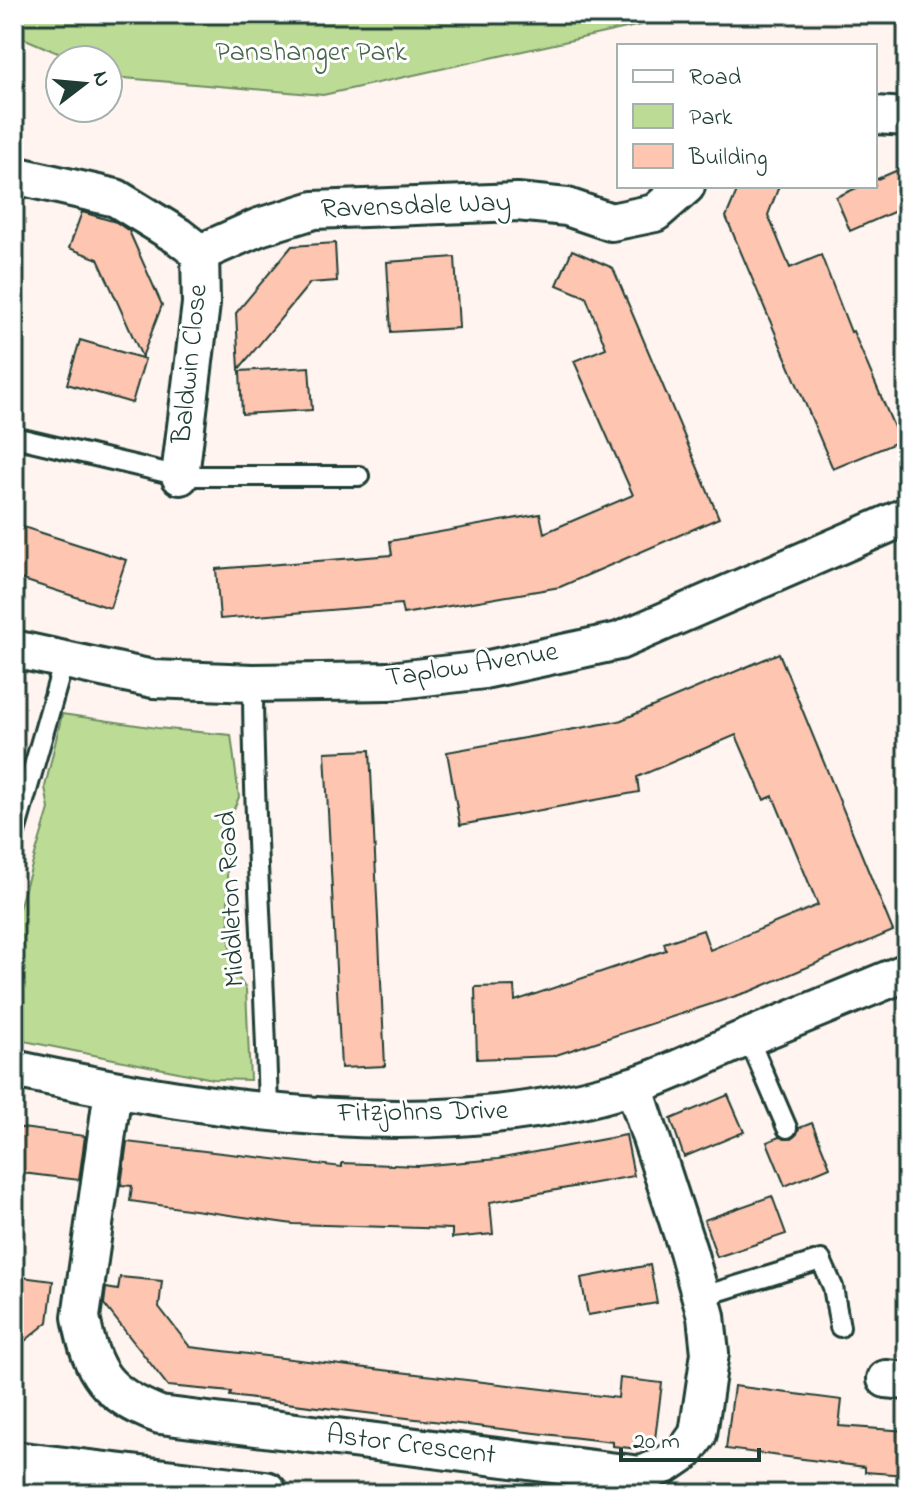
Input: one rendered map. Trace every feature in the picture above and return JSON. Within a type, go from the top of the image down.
[{"type":"street","points":[[877,115],[907,117]]},
{"type":"street","points":[[14,175],[116,198],[200,253]]},
{"type":"street","name":"Ravensdale Way","points":[[200,253],[259,227],[314,210],[517,202],[567,207],[611,222],[655,213],[684,188]]},
{"type":"street","name":"Baldwin Close","points":[[180,476],[201,304],[200,253]]},
{"type":"street","name":"Taplow Avenue","points":[[14,649],[153,679],[253,683],[390,681],[484,670],[619,641],[907,516]]},
{"type":"street","name":"Fitzjohns Drive","points":[[14,1069],[180,1102],[268,1112],[412,1119],[516,1112],[634,1086],[907,972]]},
{"type":"street","name":"Astor Crescent","points":[[113,1090],[81,1317],[86,1344],[96,1367],[115,1394],[160,1415],[641,1475],[667,1464],[686,1451],[698,1434],[710,1353],[706,1316],[688,1251],[634,1086]]},
{"type":"street","points":[[14,1464],[265,1494]]},
{"type":"lane","points":[[14,437],[180,476],[359,476]]},
{"type":"lane","points":[[14,836],[64,661]]},
{"type":"lane","name":"Middleton Road","points":[[253,683],[253,768],[266,1010],[268,1112]]},
{"type":"lane","points":[[748,1037],[787,1128]]},
{"type":"lane","points":[[700,1297],[821,1260],[833,1287],[840,1327]]},
{"type":"green space","name":"Panshanger Park","points":[[14,14],[690,14],[323,95],[124,78],[124,44],[44,44],[44,47],[14,34]]},
{"type":"green space","points":[[62,714],[231,735],[239,797],[225,830],[231,967],[246,989],[250,1080],[213,1079],[14,1039],[14,925],[49,809],[45,787]]},
{"type":"building","points":[[907,166],[907,206],[850,231],[836,197],[856,188],[877,188],[877,179]]},
{"type":"building","points":[[738,188],[778,188],[768,215],[790,268],[821,255],[851,332],[900,441],[833,469],[726,217]]},
{"type":"building","points":[[82,212],[116,222],[129,231],[162,305],[142,357],[98,259],[69,248]]},
{"type":"building","points":[[335,243],[337,281],[310,283],[239,369],[236,313],[292,246]]},
{"type":"building","points":[[572,250],[613,268],[719,518],[560,587],[403,614],[401,604],[220,619],[216,569],[392,555],[390,541],[540,514],[544,533],[633,495],[574,361],[606,348],[586,297],[557,285]]},
{"type":"building","points":[[455,257],[459,328],[391,332],[387,262]]},
{"type":"building","points":[[80,340],[145,359],[132,403],[67,384]]},
{"type":"building","points":[[309,367],[312,410],[242,414],[240,371]]},
{"type":"building","points":[[14,524],[126,560],[110,608],[14,577]]},
{"type":"building","points":[[779,653],[893,931],[751,991],[553,1056],[477,1059],[475,987],[514,986],[515,1001],[666,950],[664,943],[703,930],[710,950],[818,905],[773,796],[764,800],[736,735],[637,777],[639,792],[460,825],[447,752],[619,721]]},
{"type":"building","points":[[370,750],[385,1066],[341,1068],[325,752]]},
{"type":"building","points":[[728,1095],[744,1132],[684,1157],[671,1119]]},
{"type":"building","points":[[812,1123],[830,1167],[785,1186],[767,1142],[779,1137],[791,1139],[799,1128]]},
{"type":"building","points":[[14,1127],[85,1136],[79,1180],[14,1172]]},
{"type":"building","points":[[626,1135],[634,1176],[490,1202],[493,1234],[452,1238],[452,1229],[293,1224],[130,1201],[132,1186],[121,1185],[127,1142],[342,1167],[342,1163],[418,1166],[498,1159]]},
{"type":"building","points":[[772,1196],[786,1234],[717,1257],[704,1220]]},
{"type":"building","points":[[650,1265],[657,1303],[588,1315],[581,1278]]},
{"type":"building","points":[[14,1276],[53,1281],[48,1322],[14,1350]]},
{"type":"building","points":[[120,1277],[162,1281],[159,1307],[190,1347],[618,1398],[620,1378],[662,1383],[654,1447],[647,1450],[613,1446],[613,1442],[168,1386],[104,1304],[106,1288],[118,1290]]},
{"type":"building","points":[[734,1386],[842,1400],[839,1426],[907,1431],[907,1475],[865,1472],[865,1467],[726,1449]]}]
